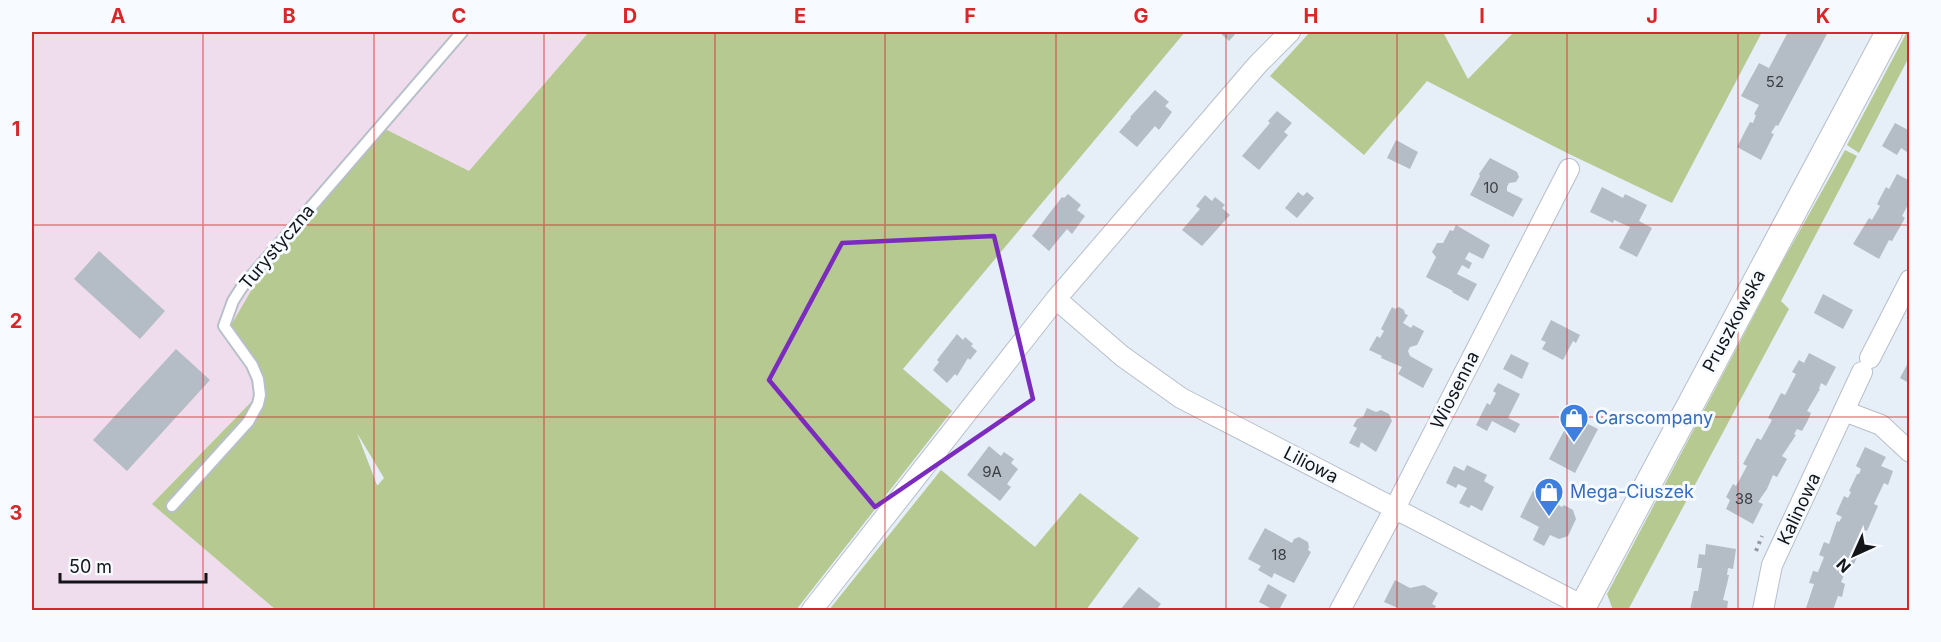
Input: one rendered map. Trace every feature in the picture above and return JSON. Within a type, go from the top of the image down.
[{"type":"street","points":[[813,610],[1056,299],[1258,64],[1290,32]]},
{"type":"street","name":"Pruszkowska","points":[[1582,608],[1889,32]]},
{"type":"street","name":"Wiosenna","points":[[1340,610],[1395,508],[1569,169]]},
{"type":"street","name":"Kalinowa","points":[[1763,610],[1772,565],[1866,365],[1910,280]]},
{"type":"street","name":"Liliowa","points":[[1056,299],[1122,357],[1181,398],[1395,508],[1582,608]]},
{"type":"street","points":[[1844,411],[1881,424],[1910,452]]},
{"type":"lane","name":"Turystyczna","points":[[172,506],[248,422],[258,404],[260,395],[258,379],[252,364],[224,326],[237,294],[462,32]]},
{"type":"highlighted area","points":[[994,236],[1033,399],[875,507],[769,380],[842,243]]},
{"type":"shaded area","points":[[32,32],[589,32],[469,171],[152,504],[276,610],[32,610]]},
{"type":"green space","points":[[589,32],[1185,32],[903,369],[952,411],[796,610],[276,610],[152,504],[260,393],[230,327],[273,253],[385,129],[469,171]],"holes":[[[357,433],[384,478],[377,485]]]},
{"type":"green space","points":[[1310,32],[1443,32],[1468,79],[1514,32],[1762,32],[1672,203],[1567,153],[1427,81],[1364,155],[1270,76]]},
{"type":"green space","points":[[1909,32],[1909,57],[1859,153],[1847,145]]},
{"type":"green space","points":[[1845,150],[1857,156],[1781,301],[1789,309],[1628,610],[1613,610],[1607,594],[1780,266]]},
{"type":"green space","points":[[941,470],[1035,547],[1080,493],[1139,538],[1086,610],[829,610]]},
{"type":"building","points":[[1219,32],[1237,32],[1229,41]]},
{"type":"building","points":[[1788,32],[1828,32],[1778,126],[1776,125],[1771,133],[1774,134],[1761,160],[1737,147],[1750,122],[1753,123],[1756,115],[1754,114],[1759,105],[1741,96],[1759,63],[1769,68]]},
{"type":"building","points":[[1155,90],[1169,102],[1165,106],[1172,112],[1159,130],[1155,126],[1137,147],[1119,132]]},
{"type":"building","points":[[1277,111],[1292,123],[1284,132],[1288,135],[1259,170],[1242,156],[1270,123],[1268,121]]},
{"type":"building","points":[[1895,123],[1910,131],[1910,154],[1901,148],[1897,155],[1882,146]]},
{"type":"building","points":[[1396,140],[1418,152],[1410,169],[1387,158]]},
{"type":"building","points":[[1490,158],[1517,172],[1519,177],[1516,182],[1509,183],[1507,187],[1507,191],[1523,199],[1513,217],[1470,195],[1479,174]]},
{"type":"building","points":[[1897,174],[1910,181],[1910,201],[1902,216],[1905,218],[1879,259],[1853,244],[1869,218],[1872,220],[1880,206],[1877,204],[1886,187],[1889,189]]},
{"type":"building","points":[[1602,187],[1623,198],[1625,194],[1647,205],[1639,221],[1652,228],[1637,257],[1619,248],[1630,227],[1614,220],[1613,223],[1590,212]]},
{"type":"building","points":[[1298,192],[1303,196],[1307,192],[1314,198],[1297,218],[1285,208]]},
{"type":"building","points":[[1068,194],[1081,205],[1077,210],[1085,216],[1072,234],[1067,229],[1049,251],[1032,236],[1062,197]]},
{"type":"building","points":[[1205,195],[1212,201],[1215,197],[1225,205],[1222,208],[1230,215],[1202,246],[1182,230],[1200,209],[1196,206]]},
{"type":"building","points":[[1456,225],[1490,245],[1483,259],[1469,252],[1465,259],[1472,263],[1469,269],[1462,265],[1457,274],[1477,284],[1468,301],[1426,277],[1436,257],[1432,252],[1437,243],[1443,243],[1450,230],[1453,231]]},
{"type":"building","points":[[99,251],[165,311],[140,339],[74,279]]},
{"type":"building","points":[[1823,294],[1853,310],[1843,329],[1814,313]]},
{"type":"building","points":[[1392,307],[1395,309],[1399,307],[1408,315],[1403,323],[1411,328],[1413,325],[1424,331],[1417,345],[1410,347],[1408,351],[1410,356],[1433,369],[1423,388],[1398,374],[1402,367],[1369,350],[1377,336],[1380,338],[1384,331],[1381,329]]},
{"type":"building","points":[[1551,320],[1580,335],[1576,343],[1573,341],[1563,360],[1542,349],[1546,342],[1541,340]]},
{"type":"building","points":[[957,334],[963,340],[965,337],[977,351],[970,360],[968,358],[957,376],[955,374],[947,383],[933,370],[939,362],[937,360]]},
{"type":"building","points":[[176,349],[210,380],[127,471],[93,440]]},
{"type":"building","points":[[1809,353],[1836,367],[1826,386],[1821,383],[1807,411],[1811,413],[1807,422],[1802,431],[1797,429],[1794,434],[1796,435],[1782,456],[1787,459],[1777,477],[1773,475],[1758,502],[1763,504],[1753,524],[1726,509],[1730,500],[1726,497],[1733,484],[1736,486],[1747,466],[1743,464],[1757,438],[1761,440],[1772,420],[1768,418],[1781,393],[1785,395],[1796,374],[1792,372],[1799,360],[1804,363]]},
{"type":"building","points":[[1511,354],[1529,363],[1522,379],[1503,369]]},
{"type":"building","points":[[1910,359],[1910,381],[1909,383],[1900,378]]},
{"type":"building","points":[[1498,383],[1520,394],[1508,418],[1520,424],[1515,433],[1492,421],[1487,431],[1476,425],[1487,403],[1490,405],[1496,393],[1493,391]]},
{"type":"building","points":[[1367,408],[1389,414],[1392,421],[1376,452],[1361,442],[1359,448],[1349,443],[1357,428],[1353,426],[1357,419],[1363,417]]},
{"type":"building","name":"Carscompany","points":[[1572,416],[1598,429],[1575,473],[1549,459]]},
{"type":"building","points":[[989,446],[1001,456],[1004,452],[1014,459],[1011,463],[1018,469],[1007,484],[1011,487],[1000,501],[967,475]]},
{"type":"building","points":[[1865,447],[1886,457],[1881,466],[1893,471],[1888,485],[1884,483],[1874,504],[1878,506],[1855,551],[1859,553],[1853,566],[1849,564],[1841,582],[1845,584],[1842,597],[1838,596],[1833,610],[1807,610],[1814,584],[1809,583],[1813,571],[1818,572],[1824,557],[1819,555],[1824,542],[1829,544],[1837,521],[1839,522],[1842,517],[1836,514],[1844,496],[1848,498],[1851,492],[1849,491],[1859,474],[1861,469],[1856,466]]},
{"type":"building","points":[[1467,465],[1487,475],[1484,481],[1494,487],[1482,511],[1471,505],[1469,508],[1459,503],[1467,488],[1458,484],[1456,488],[1446,483],[1454,466],[1464,471]]},
{"type":"building","name":"Mega-Ciuszek","points":[[1533,491],[1562,507],[1564,505],[1573,510],[1576,519],[1568,536],[1559,539],[1550,535],[1544,546],[1533,540],[1539,527],[1520,517]]},
{"type":"building","points":[[1265,528],[1292,543],[1299,537],[1308,542],[1308,550],[1311,552],[1294,583],[1274,573],[1272,578],[1258,570],[1261,566],[1248,559]]},
{"type":"building","points":[[1706,544],[1736,549],[1733,569],[1728,568],[1727,575],[1729,575],[1723,600],[1728,601],[1727,610],[1690,610],[1694,591],[1698,591],[1702,568],[1697,568],[1699,554],[1705,555]]},
{"type":"building","points":[[1395,580],[1410,588],[1424,585],[1438,593],[1432,604],[1436,606],[1434,610],[1402,610],[1384,602]]},
{"type":"building","points":[[1268,584],[1287,595],[1279,610],[1274,610],[1259,602]]},
{"type":"building","points":[[1139,587],[1161,604],[1156,610],[1120,610]]},
{"type":"place","name":"Carscompany","points":[[1574,444]]},
{"type":"place","name":"Mega-Ciuszek","points":[[1549,518]]}]
